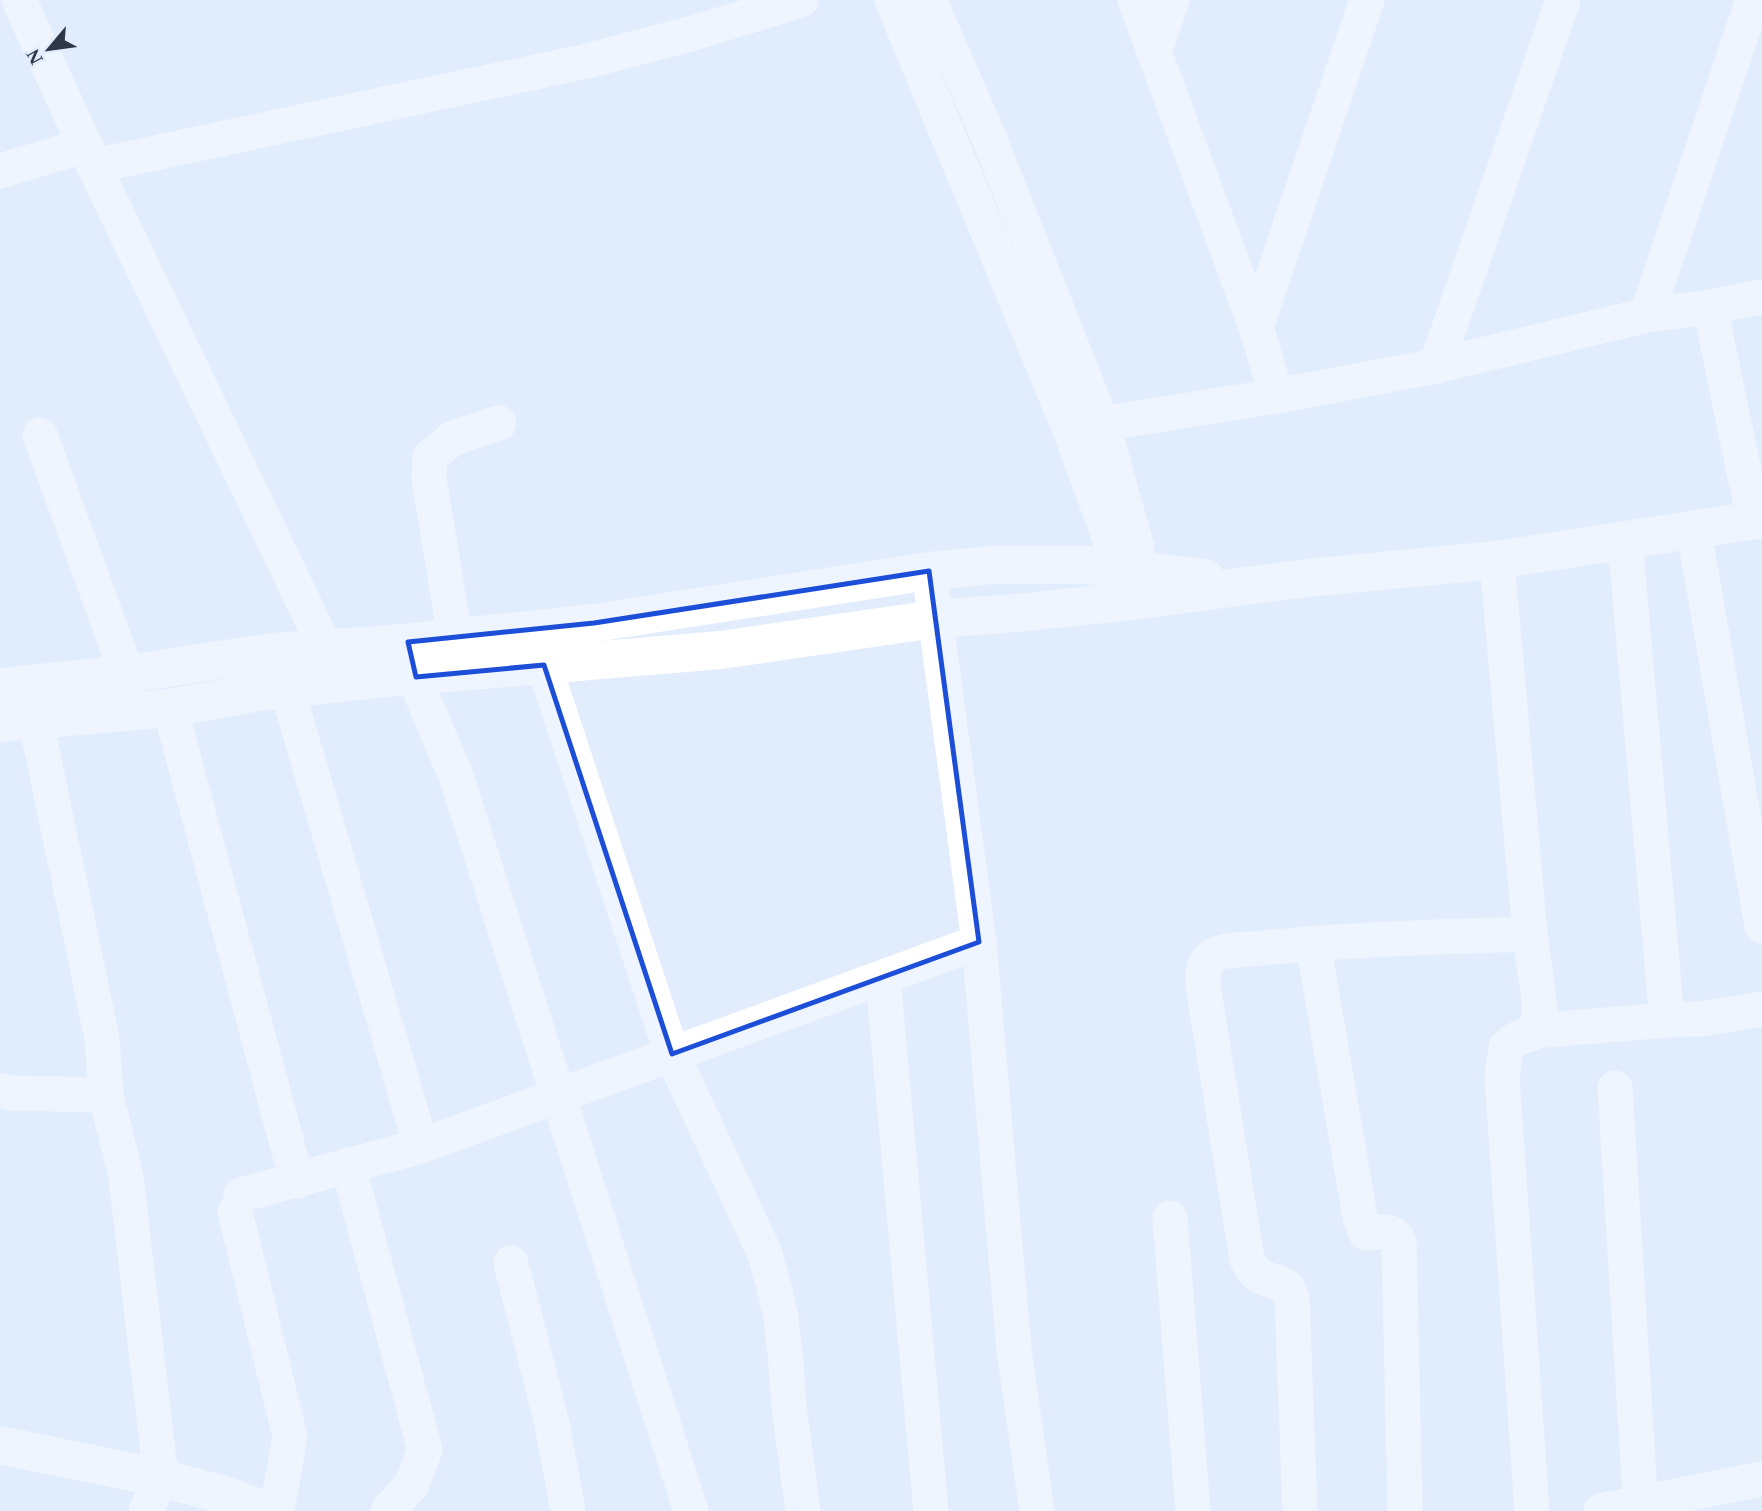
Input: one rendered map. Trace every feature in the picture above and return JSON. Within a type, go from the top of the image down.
[{"type":"street","points":[[19,0],[331,666]]},
{"type":"street","points":[[0,171],[587,61],[690,34],[801,0]]},
{"type":"street","points":[[892,0],[1086,426]]},
{"type":"street","points":[[929,0],[988,135],[1137,584]]},
{"type":"street","points":[[1135,0],[1278,396]]},
{"type":"street","points":[[1155,50],[1172,0]]},
{"type":"street","points":[[1255,327],[1367,0]]},
{"type":"street","points":[[1436,366],[1563,0]]},
{"type":"street","points":[[1647,316],[1753,0]]},
{"type":"street","points":[[1086,426],[1278,396],[1436,366],[1647,316],[1762,298]]},
{"type":"street","points":[[16,703],[127,674],[272,652],[331,666],[412,660],[544,665],[721,650],[935,619],[1137,584],[1245,585],[1497,560],[1758,519],[1710,307]]},
{"type":"street","points":[[455,637],[429,479],[430,457],[453,438],[499,423]]},
{"type":"street","points":[[40,435],[127,674]]},
{"type":"street","points":[[1694,531],[1762,926]]},
{"type":"street","points":[[1625,540],[1667,1020]]},
{"type":"street","points":[[1497,560],[1530,934],[1540,1008],[1538,1024],[1534,1031]]},
{"type":"street","points":[[412,660],[455,637],[594,623],[929,571],[1039,563],[1137,584]]},
{"type":"street","points":[[929,571],[979,942],[1014,1350],[1037,1511]]},
{"type":"street","points":[[412,660],[456,776],[691,1511]]},
{"type":"street","points":[[544,665],[672,1054],[765,1254],[775,1291],[786,1363],[803,1511]]},
{"type":"street","points":[[16,703],[170,708],[287,688],[331,666]]},
{"type":"street","points":[[287,688],[421,1146]]},
{"type":"street","points":[[16,703],[102,1038],[106,1095],[127,1177],[154,1495]]},
{"type":"street","points":[[170,708],[297,1181]]},
{"type":"street","points":[[1300,1511],[1292,1298],[1287,1287],[1257,1276],[1247,1259],[1203,977],[1208,960],[1216,955],[1313,943],[1530,934]]},
{"type":"street","points":[[277,1511],[289,1436],[238,1204],[297,1181],[421,1146],[979,942]]},
{"type":"street","points":[[1313,943],[1360,1217],[1366,1233],[1389,1231],[1399,1242],[1405,1511]]},
{"type":"street","points":[[883,978],[931,1511]]},
{"type":"street","points":[[1532,1511],[1502,1077],[1506,1047],[1512,1041],[1534,1031],[1700,1019],[1762,1009]]},
{"type":"street","points":[[1615,1088],[1640,1508]]},
{"type":"street","points":[[0,1091],[106,1095]]},
{"type":"street","points":[[348,1165],[425,1450],[412,1484],[388,1511]]},
{"type":"street","points":[[1170,1218],[1193,1511]]},
{"type":"street","points":[[511,1263],[552,1424],[568,1511]]},
{"type":"street","points":[[1,1447],[154,1495],[221,1494],[267,1511]]},
{"type":"street","points":[[1601,1511],[1640,1508],[1762,1479]]},
{"type":"highlighted area","points":[[929,571],[979,942],[672,1054],[544,665],[416,677],[408,642],[594,623]]}]
